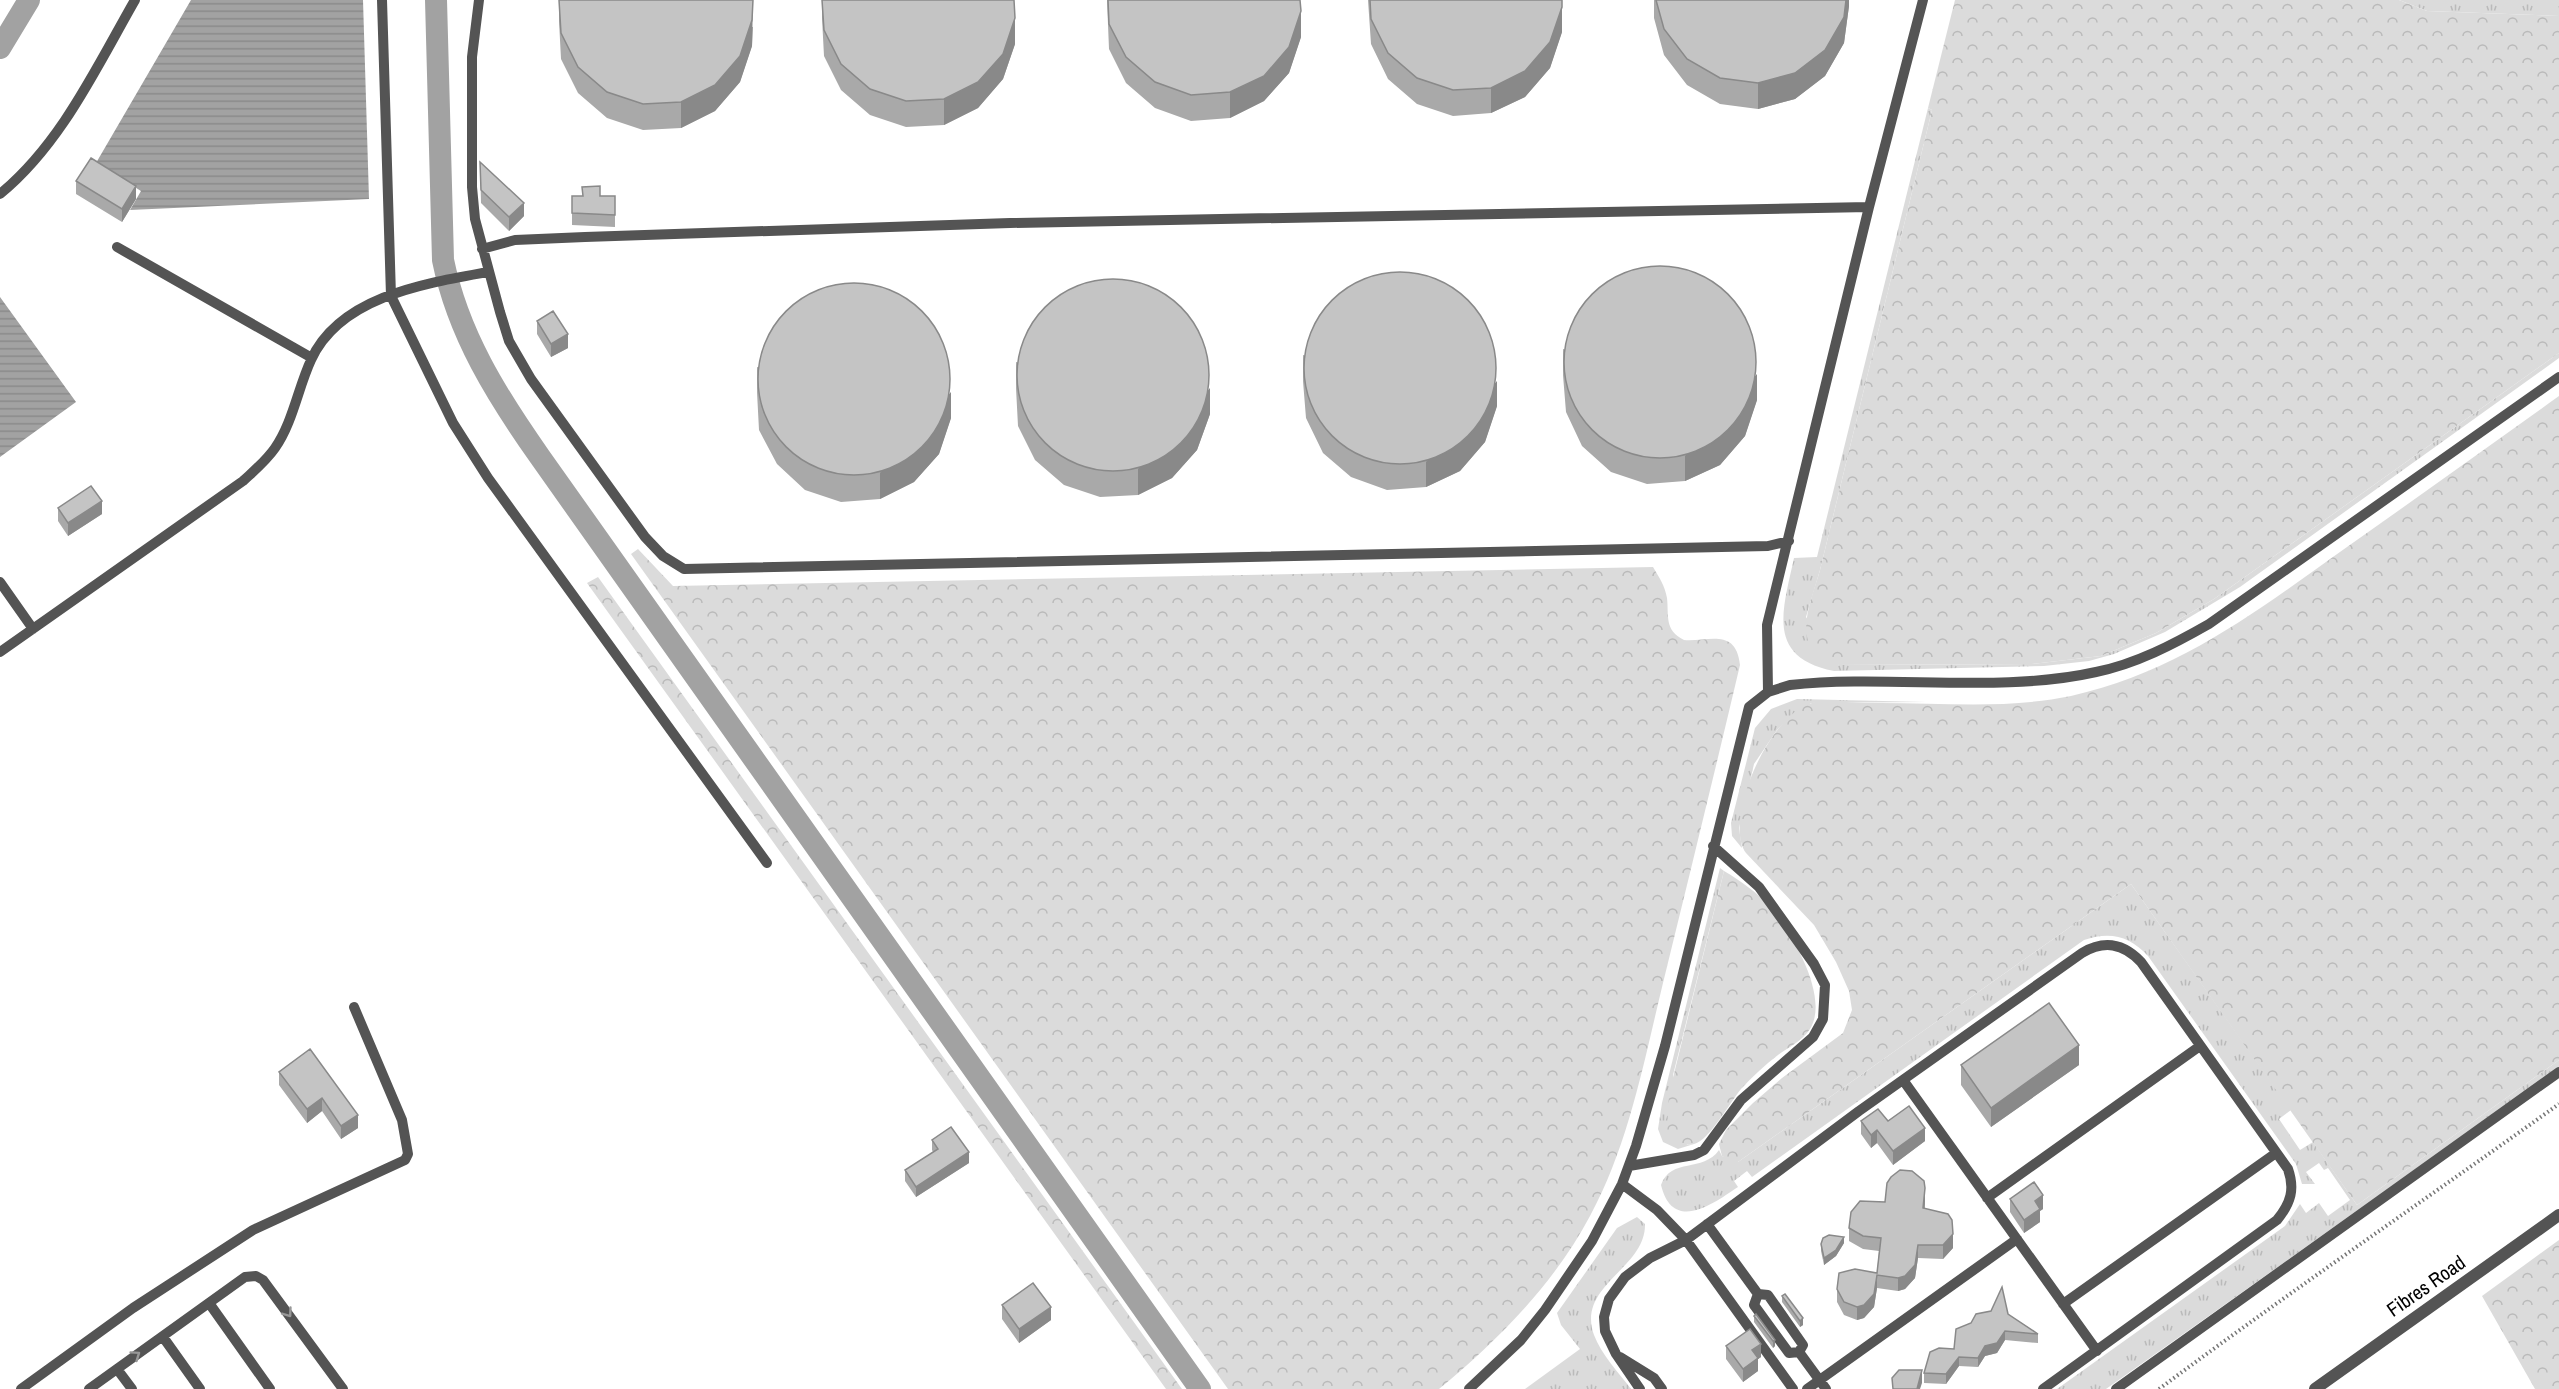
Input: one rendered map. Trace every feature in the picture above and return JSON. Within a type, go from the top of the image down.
[{"type":"street","name":"Fibres Road","points":[[2315,1389],[2559,1215]]},
{"type":"lane","points":[[0,194],[38,159],[58,130],[135,0]]},
{"type":"lane","points":[[382,0],[391,296],[453,423],[488,478],[767,863]]},
{"type":"lane","points":[[479,0],[472,57],[472,187],[475,219],[482,249],[510,341],[531,379],[645,537],[663,556],[684,569],[1768,546],[1789,541]]},
{"type":"lane","points":[[1768,692],[1767,625],[1869,207],[1923,0]]},
{"type":"lane","points":[[482,249],[515,240],[1010,223],[1869,207]]},
{"type":"lane","points":[[117,247],[312,358]]},
{"type":"lane","points":[[0,652],[243,481],[264,462],[286,427],[312,358],[332,329],[347,317],[391,296],[488,272]]},
{"type":"lane","points":[[1468,1389],[1521,1340],[1545,1310],[1592,1241],[1622,1184],[1665,1046],[1746,713],[1755,701],[1778,687],[1804,684],[2053,679],[2122,665],[2159,650],[2209,624],[2559,377]]},
{"type":"lane","points":[[0,582],[33,629]]},
{"type":"lane","points":[[1629,1166],[1694,1155],[1704,1150],[1741,1100],[1813,1036],[1823,1019],[1825,985],[1814,964],[1758,887],[1713,846]]},
{"type":"lane","points":[[1640,1389],[1616,1354],[1605,1331],[1604,1317],[1609,1299],[1625,1277],[1650,1257],[1686,1240],[2082,952],[2093,946],[2108,944],[2131,952],[2141,962],[2288,1168],[2292,1181],[2290,1202],[2277,1220],[2043,1389]]},
{"type":"lane","points":[[21,1389],[134,1308],[253,1230],[405,1160],[408,1154],[402,1120],[354,1007]]},
{"type":"lane","points":[[1987,1198],[2200,1046]]},
{"type":"lane","points":[[2116,1389],[2559,1072]]},
{"type":"lane","points":[[1903,1080],[2097,1351]]},
{"type":"lane","points":[[2063,1304],[2277,1153]]},
{"type":"lane","points":[[1622,1184],[1657,1210],[1686,1240],[1793,1389]]},
{"type":"lane","points":[[1707,1224],[1758,1294],[1768,1295],[1803,1345],[1799,1352]]},
{"type":"lane","points":[[1807,1389],[1822,1385],[2017,1239]]},
{"type":"lane","points":[[88,1389],[245,1276],[256,1276],[263,1280],[343,1389]]},
{"type":"lane","points":[[1758,1294],[1754,1305],[1789,1353],[1799,1352]]},
{"type":"lane","points":[[209,1302],[270,1389]]},
{"type":"lane","points":[[163,1337],[200,1389]]},
{"type":"lane","points":[[1799,1352],[1822,1385]]},
{"type":"lane","points":[[1616,1354],[1654,1378],[1662,1389]]},
{"type":"lane","points":[[117,1369],[132,1389]]},
{"type":"path","points":[[2159,1389],[2276,1303],[2398,1220],[2559,1104]]},
{"type":"green space","points":[[1955,0],[2399,0],[2427,11],[2559,16],[2559,353],[2214,599],[2156,633],[2101,656],[2032,664],[1839,665],[1823,659],[1813,650],[1808,638],[1806,626],[1808,612],[1932,110],[1928,108]]},
{"type":"green space","points":[[2399,0],[2559,0],[2559,16],[2427,11]]},
{"type":"green space","points":[[1928,108],[1932,110],[1820,570],[1806,617],[1839,665],[2032,664],[2101,656],[2156,633],[2214,599],[2559,353],[2559,358],[2240,587],[2165,632],[2114,654],[2089,661],[2044,666],[1834,671],[1812,664],[1797,655],[1788,643],[1784,629],[1786,596],[1794,558],[1817,557]]},
{"type":"green space","points":[[2559,396],[2559,1060],[2357,1205],[2131,884],[1738,1162],[1732,1162],[1722,1156],[1719,1144],[1726,1130],[1782,1078],[1843,1033],[1852,1010],[1849,991],[1836,962],[1814,925],[1746,853],[1740,837],[1740,817],[1754,769],[1766,746],[1796,711],[1812,703],[1825,701],[2020,703],[2071,696],[2111,685],[2148,671],[2217,636],[2250,615]]},
{"type":"green space","points":[[638,549],[673,586],[1653,567],[1665,590],[1669,622],[1673,632],[1684,640],[1720,639],[1727,641],[1733,645],[1740,665],[1642,1072],[1625,1131],[1604,1189],[1590,1216],[1560,1265],[1542,1288],[1503,1331],[1439,1389],[1228,1389],[631,554]]},
{"type":"green space","points":[[598,577],[1182,1389],[1166,1389],[587,583]]},
{"type":"green space","points":[[1797,699],[1926,702],[1811,703],[1787,720],[1777,730],[1754,764],[1739,828],[1742,848],[1732,836],[1731,823],[1755,728],[1771,709]]},
{"type":"green space","points":[[1720,868],[1724,871],[1673,1075],[1687,1145],[1694,1144],[1678,1149],[1663,1142],[1658,1129],[1662,1103]]},
{"type":"green space","points":[[1724,871],[1761,897],[1789,933],[1812,983],[1815,1016],[1807,1033],[1773,1059],[1741,1089],[1706,1136],[1694,1144],[1682,1144],[1667,1131],[1669,1094]]},
{"type":"green space","points":[[2131,884],[2291,1110],[2279,1119],[2300,1150],[2313,1142],[2357,1205],[2559,1060],[2559,1067],[2106,1389],[2057,1389],[2285,1226],[2300,1204],[2306,1213],[2319,1203],[2328,1216],[2350,1200],[2328,1168],[2324,1170],[2319,1163],[2306,1172],[2315,1184],[2302,1184],[2296,1164],[2148,956],[2127,940],[2102,936],[2084,940],[1752,1177],[1747,1171],[1734,1181],[1738,1187],[1718,1200],[1695,1210],[1684,1211],[1675,1208],[1667,1200],[1661,1185],[1672,1171],[1705,1161],[1719,1150],[1722,1156],[1738,1162]]},
{"type":"green space","points":[[1637,1217],[1645,1224],[1642,1240],[1625,1266],[1602,1290],[1591,1318],[1594,1335],[1601,1349],[1631,1389],[1525,1389],[1580,1349],[1561,1325],[1557,1313],[1617,1228]]},
{"type":"green space","points":[[2559,1240],[2559,1389],[2535,1389],[2482,1296]]},
{"type":"shaded area","points":[[191,0],[363,0],[369,199],[130,210],[141,191],[96,163]]},
{"type":"shaded area","points":[[0,297],[76,402],[0,457]]},
{"type":"building","points":[[559,0],[753,0],[752,20],[740,56],[715,85],[681,102],[643,104],[607,92],[578,67],[561,33]]},
{"type":"building","points":[[822,0],[1014,0],[1015,18],[1003,54],[978,82],[944,99],[906,101],[870,89],[841,64],[824,30]]},
{"type":"building","points":[[1108,0],[1300,0],[1301,11],[1289,47],[1264,76],[1230,92],[1191,95],[1155,82],[1126,57],[1109,24]]},
{"type":"building","points":[[1370,0],[1562,0],[1562,7],[1550,42],[1525,71],[1491,88],[1453,90],[1417,78],[1388,53],[1371,19]]},
{"type":"building","points":[[1656,0],[1846,0],[1844,17],[1825,50],[1795,73],[1758,83],[1720,78],[1687,59],[1664,29]]},
{"type":"building","points":[[91,158],[136,186],[122,209],[76,181]]},
{"type":"building","points":[[480,162],[524,203],[509,217],[481,190]]},
{"type":"building","points":[[600,186],[600,196],[615,196],[615,215],[572,213],[572,196],[583,196],[582,187]]},
{"type":"building","points":[[1651,266],[1669,266],[1697,273],[1728,294],[1749,325],[1756,362],[1749,399],[1728,430],[1697,451],[1669,458],[1651,458],[1615,447],[1586,423],[1575,407],[1568,390],[1564,371],[1564,353],[1575,317],[1599,288],[1615,277],[1632,270]]},
{"type":"building","points":[[1391,272],[1409,272],[1437,279],[1454,288],[1468,300],[1480,314],[1489,331],[1496,368],[1489,405],[1480,422],[1468,436],[1454,448],[1437,457],[1409,464],[1391,464],[1363,457],[1346,448],[1320,422],[1308,396],[1304,377],[1304,359],[1311,331],[1320,314],[1346,288],[1372,276]]},
{"type":"building","points":[[1104,279],[1122,279],[1150,286],[1181,307],[1202,338],[1209,375],[1202,412],[1181,443],[1150,464],[1122,471],[1104,471],[1068,460],[1039,436],[1028,420],[1021,403],[1017,384],[1017,366],[1028,330],[1052,301],[1068,290],[1085,283]]},
{"type":"building","points":[[845,283],[863,283],[891,290],[922,311],[943,342],[950,379],[943,416],[922,447],[891,468],[863,475],[845,475],[809,464],[780,440],[769,424],[762,407],[758,388],[758,370],[769,334],[793,305],[809,294],[826,287]]},
{"type":"building","points":[[553,311],[568,334],[551,344],[537,321]]},
{"type":"building","points":[[91,486],[102,501],[68,523],[58,508]]},
{"type":"building","points":[[2049,1003],[2079,1045],[1991,1108],[1961,1065]]},
{"type":"building","points":[[310,1049],[358,1115],[341,1126],[322,1098],[307,1109],[279,1072]]},
{"type":"building","points":[[1909,1106],[1925,1128],[1893,1151],[1877,1130],[1871,1135],[1861,1121],[1878,1109],[1888,1121]]},
{"type":"building","points":[[951,1127],[969,1152],[916,1187],[905,1170],[938,1149],[932,1140]]},
{"type":"building","points":[[1900,1170],[1912,1171],[1924,1181],[1923,1208],[1948,1214],[1952,1220],[1953,1234],[1943,1245],[1918,1245],[1915,1265],[1905,1276],[1898,1278],[1877,1275],[1874,1294],[1864,1305],[1857,1307],[1844,1302],[1837,1289],[1839,1273],[1855,1269],[1877,1273],[1881,1238],[1863,1236],[1849,1228],[1851,1212],[1860,1201],[1885,1202],[1887,1183]]},
{"type":"building","points":[[2034,1182],[2043,1195],[2035,1201],[2040,1209],[2024,1220],[2010,1199]]},
{"type":"building","points":[[1829,1235],[1844,1237],[1836,1250],[1824,1258],[1821,1244],[1823,1238]]},
{"type":"building","points":[[1033,1283],[1051,1307],[1019,1329],[1002,1305]]},
{"type":"building","points":[[2002,1287],[2008,1314],[2038,1334],[2005,1331],[1997,1343],[1985,1346],[1978,1358],[1959,1357],[1946,1374],[1924,1373],[1930,1352],[1939,1348],[1954,1349],[1956,1329],[1971,1323],[1976,1314],[1991,1311]]},
{"type":"building","points":[[1785,1294],[1803,1318],[1800,1321],[1782,1296]]},
{"type":"building","points":[[1756,1314],[1775,1340],[1773,1341],[1754,1316]]},
{"type":"building","points":[[1750,1329],[1761,1344],[1752,1350],[1758,1358],[1743,1369],[1726,1346]]},
{"type":"building","points":[[1899,1370],[1922,1370],[1917,1389],[1893,1389],[1892,1378]]},
{"type":"waterway","points":[[0,48],[29,0]]},
{"type":"waterway","points":[[436,0],[443,260],[458,313],[494,387],[540,457],[1200,1389]]}]
